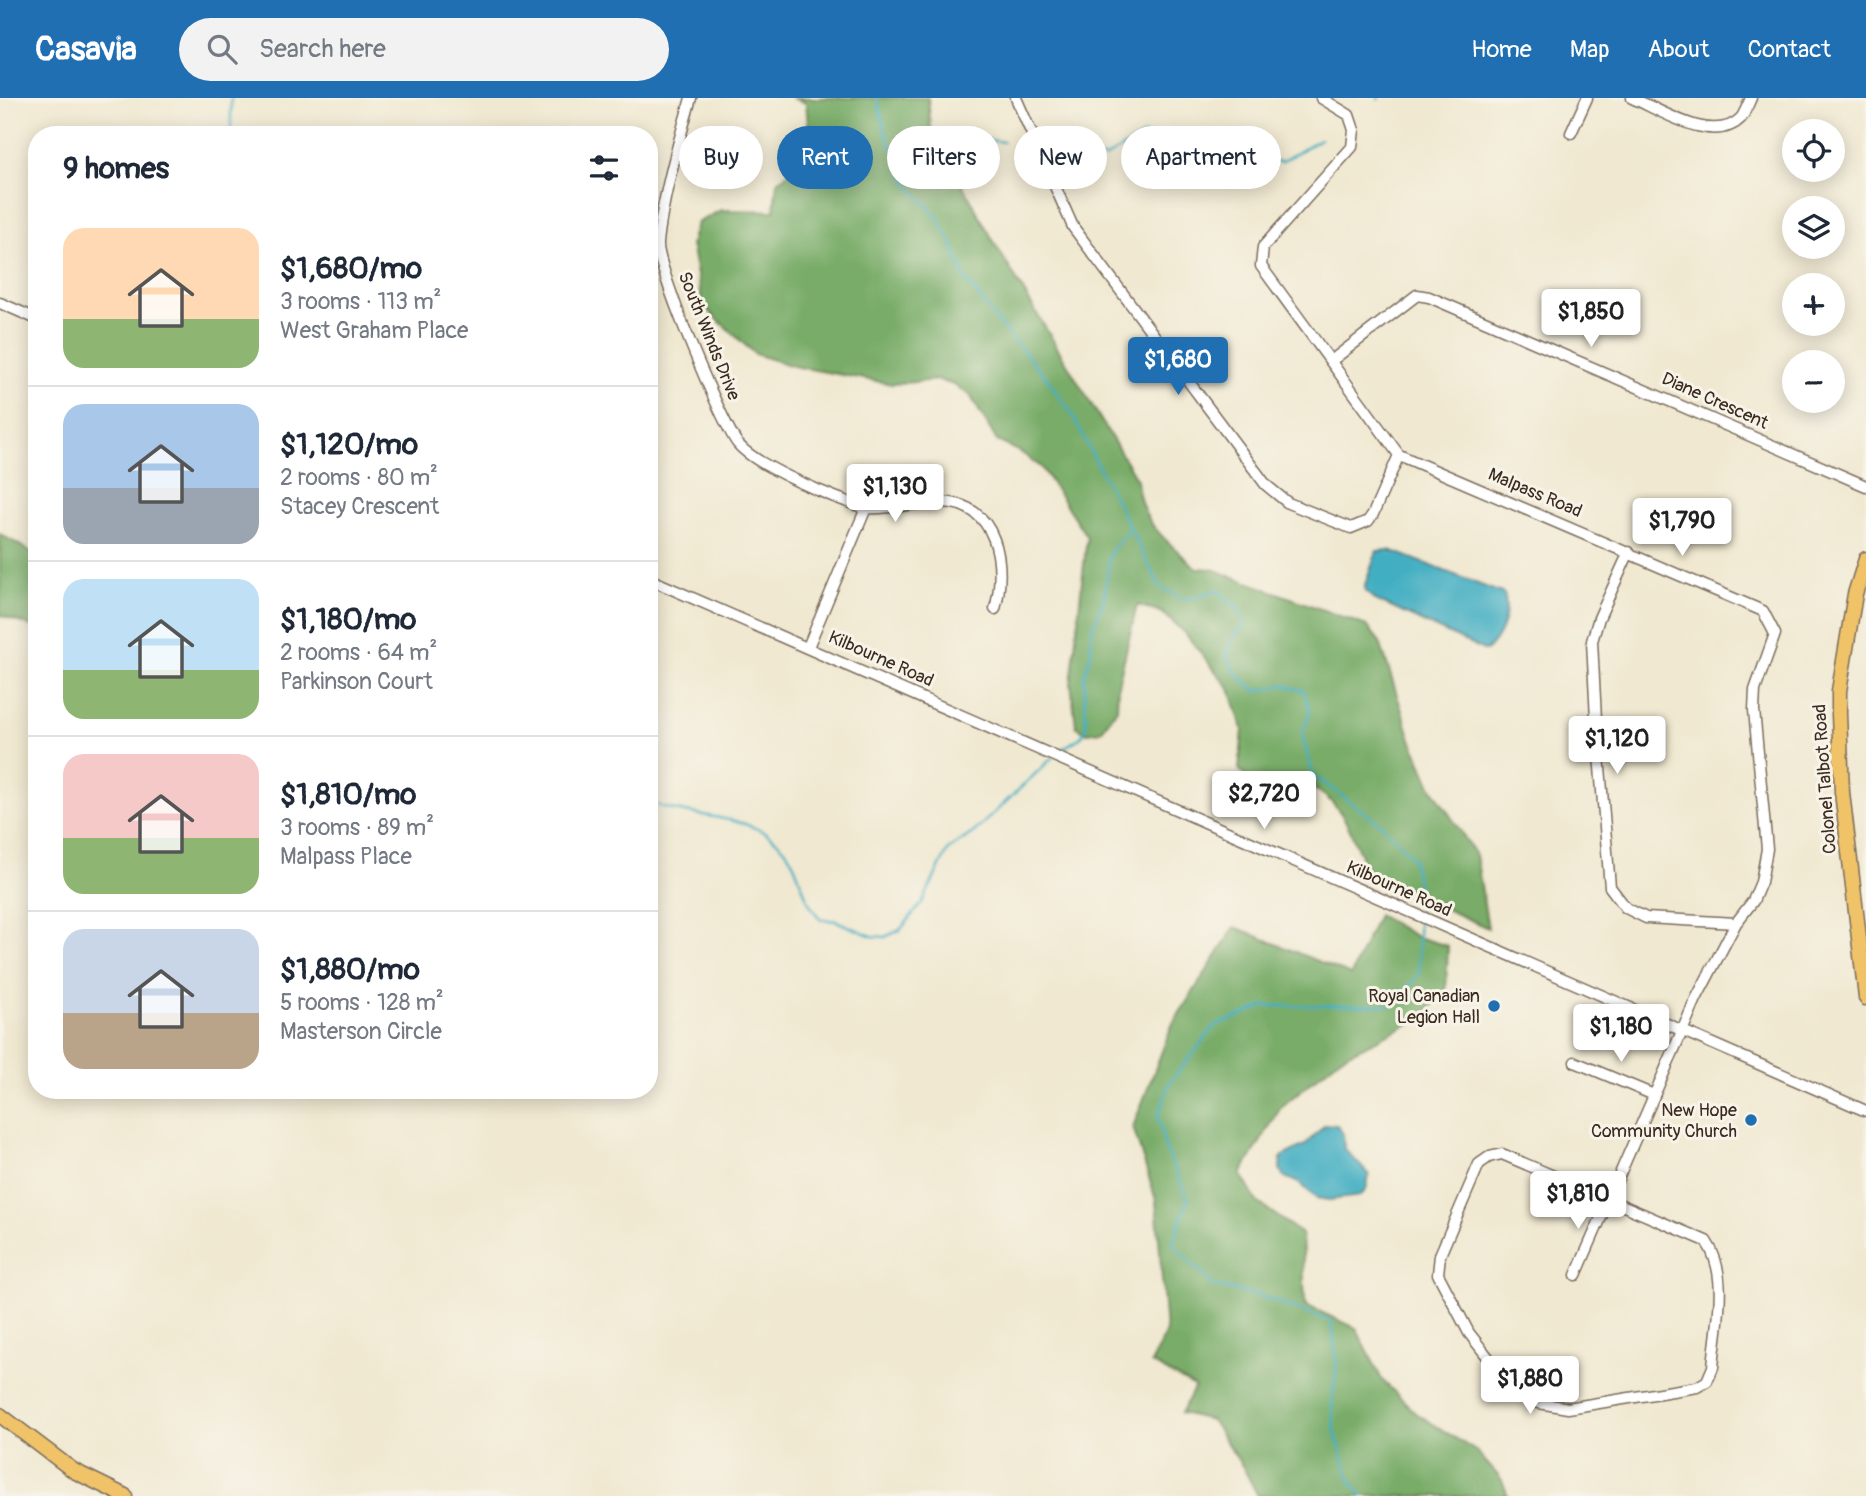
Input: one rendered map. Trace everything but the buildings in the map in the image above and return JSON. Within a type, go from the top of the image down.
[{"type":"main road","name":"Colonel Talbot Road","points":[[1866,559],[1855,594],[1839,691],[1842,792],[1866,998]]},
{"type":"main road","points":[[0,1415],[74,1471],[125,1496]]},
{"type":"street","name":"South Winds Drive","points":[[658,241],[691,98]]},
{"type":"street","points":[[1016,98],[1073,227],[1266,485],[1288,503],[1351,528],[1368,521],[1373,514],[1399,455],[1261,266],[1263,247],[1352,147],[1354,130],[1349,115],[1321,98]]},
{"type":"street","points":[[1572,133],[1587,98]]},
{"type":"street","points":[[1632,98],[1710,131],[1731,124],[1741,117],[1751,98]]},
{"type":"street","name":"South Winds Drive","points":[[658,249],[669,292],[726,423],[739,445],[766,464],[866,508]]},
{"type":"street","name":"Diane Crescent","points":[[1331,361],[1417,295],[1429,297],[1866,486]]},
{"type":"street","points":[[0,303],[28,315]]},
{"type":"street","name":"Malpass Road","points":[[1399,455],[1763,611],[1775,634],[1755,690],[1754,710],[1767,849],[1757,892],[1736,923],[1696,999],[1576,1275]]},
{"type":"street","points":[[808,647],[866,508],[941,502],[962,505],[986,521],[997,545],[1001,574],[995,609]]},
{"type":"street","points":[[1629,552],[1599,618],[1592,641],[1595,719],[1610,887],[1626,908],[1646,918],[1736,923]]},
{"type":"street","name":"Kilbourne Road","points":[[658,583],[1866,1111]]},
{"type":"street","points":[[1575,1062],[1654,1095]]},
{"type":"street","points":[[1502,1154],[1609,1200],[1706,1241],[1717,1257],[1720,1273],[1713,1367],[1707,1381],[1697,1387],[1568,1408],[1539,1403],[1520,1393],[1505,1379],[1469,1333],[1441,1283],[1438,1274],[1440,1255],[1479,1164],[1489,1157],[1502,1154]]},
{"type":"green space","points":[[792,98],[928,98],[931,126],[887,126],[887,189],[965,189],[1137,480],[1143,509],[1156,530],[1196,568],[1212,569],[1367,626],[1380,642],[1411,739],[1431,786],[1476,855],[1488,928],[1368,874],[1346,822],[1330,800],[1320,792],[1307,786],[1285,803],[1266,794],[1249,780],[1239,769],[1243,730],[1230,689],[1184,632],[1161,612],[1137,605],[1118,685],[1117,709],[1101,731],[1087,733],[1076,726],[1071,683],[1087,537],[1041,467],[1019,451],[997,441],[970,395],[954,385],[938,380],[892,384],[793,366],[755,354],[703,306],[691,244],[697,223],[721,210],[774,211],[777,182],[777,189],[873,189],[873,126],[808,126],[806,103]]},
{"type":"green space","points":[[0,534],[28,550],[28,625],[0,615]]},
{"type":"green space","points":[[1378,915],[1417,937],[1448,946],[1446,992],[1417,1020],[1341,1057],[1281,1107],[1241,1174],[1256,1201],[1302,1234],[1305,1305],[1356,1328],[1382,1380],[1416,1413],[1477,1452],[1502,1480],[1508,1496],[1258,1496],[1243,1467],[1211,1420],[1181,1413],[1195,1387],[1151,1363],[1166,1332],[1156,1200],[1133,1127],[1172,1025],[1235,927],[1351,975]]},
{"type":"water","points":[[1390,550],[1504,594],[1506,609],[1503,625],[1486,651],[1375,600],[1365,591],[1377,551]]},
{"type":"water","points":[[1325,1125],[1337,1125],[1343,1134],[1344,1148],[1369,1175],[1366,1190],[1360,1196],[1329,1200],[1316,1198],[1301,1184],[1285,1177],[1280,1169],[1281,1157],[1305,1145]]},
{"type":"waterway","points":[[231,98],[231,126]]},
{"type":"waterway","points":[[877,98],[886,135],[909,186],[935,214],[953,246],[964,277],[1000,325],[1042,372],[1072,414],[1160,587],[1186,600],[1216,590],[1237,607],[1245,623],[1234,637],[1227,655],[1236,673],[1256,691],[1284,685],[1304,691],[1310,712],[1302,734],[1313,775],[1382,825],[1413,858],[1419,913]]},
{"type":"waterway","points":[[1107,157],[1144,135],[1171,137],[1281,162],[1320,139]]},
{"type":"waterway","points":[[1056,753],[1081,737],[1086,729],[1084,676],[1091,654],[1092,629],[1104,599],[1110,553],[1130,527]]},
{"type":"waterway","points":[[658,805],[737,822],[769,835],[789,855],[809,902],[821,919],[836,921],[872,936],[885,937],[900,930],[922,903],[948,850],[974,832],[1052,758]]},
{"type":"waterway","points":[[1362,1496],[1350,1480],[1334,1428],[1332,1401],[1337,1363],[1331,1321],[1257,1295],[1214,1286],[1173,1244],[1188,1199],[1165,1147],[1158,1116],[1170,1082],[1215,1026],[1264,1006],[1392,1005],[1419,974],[1418,920]]},
{"type":"place","name":"Royal Canadian Legion Hall","points":[[1494,1006]]},
{"type":"place","name":"New Hope Community Church","points":[[1751,1120]]}]
